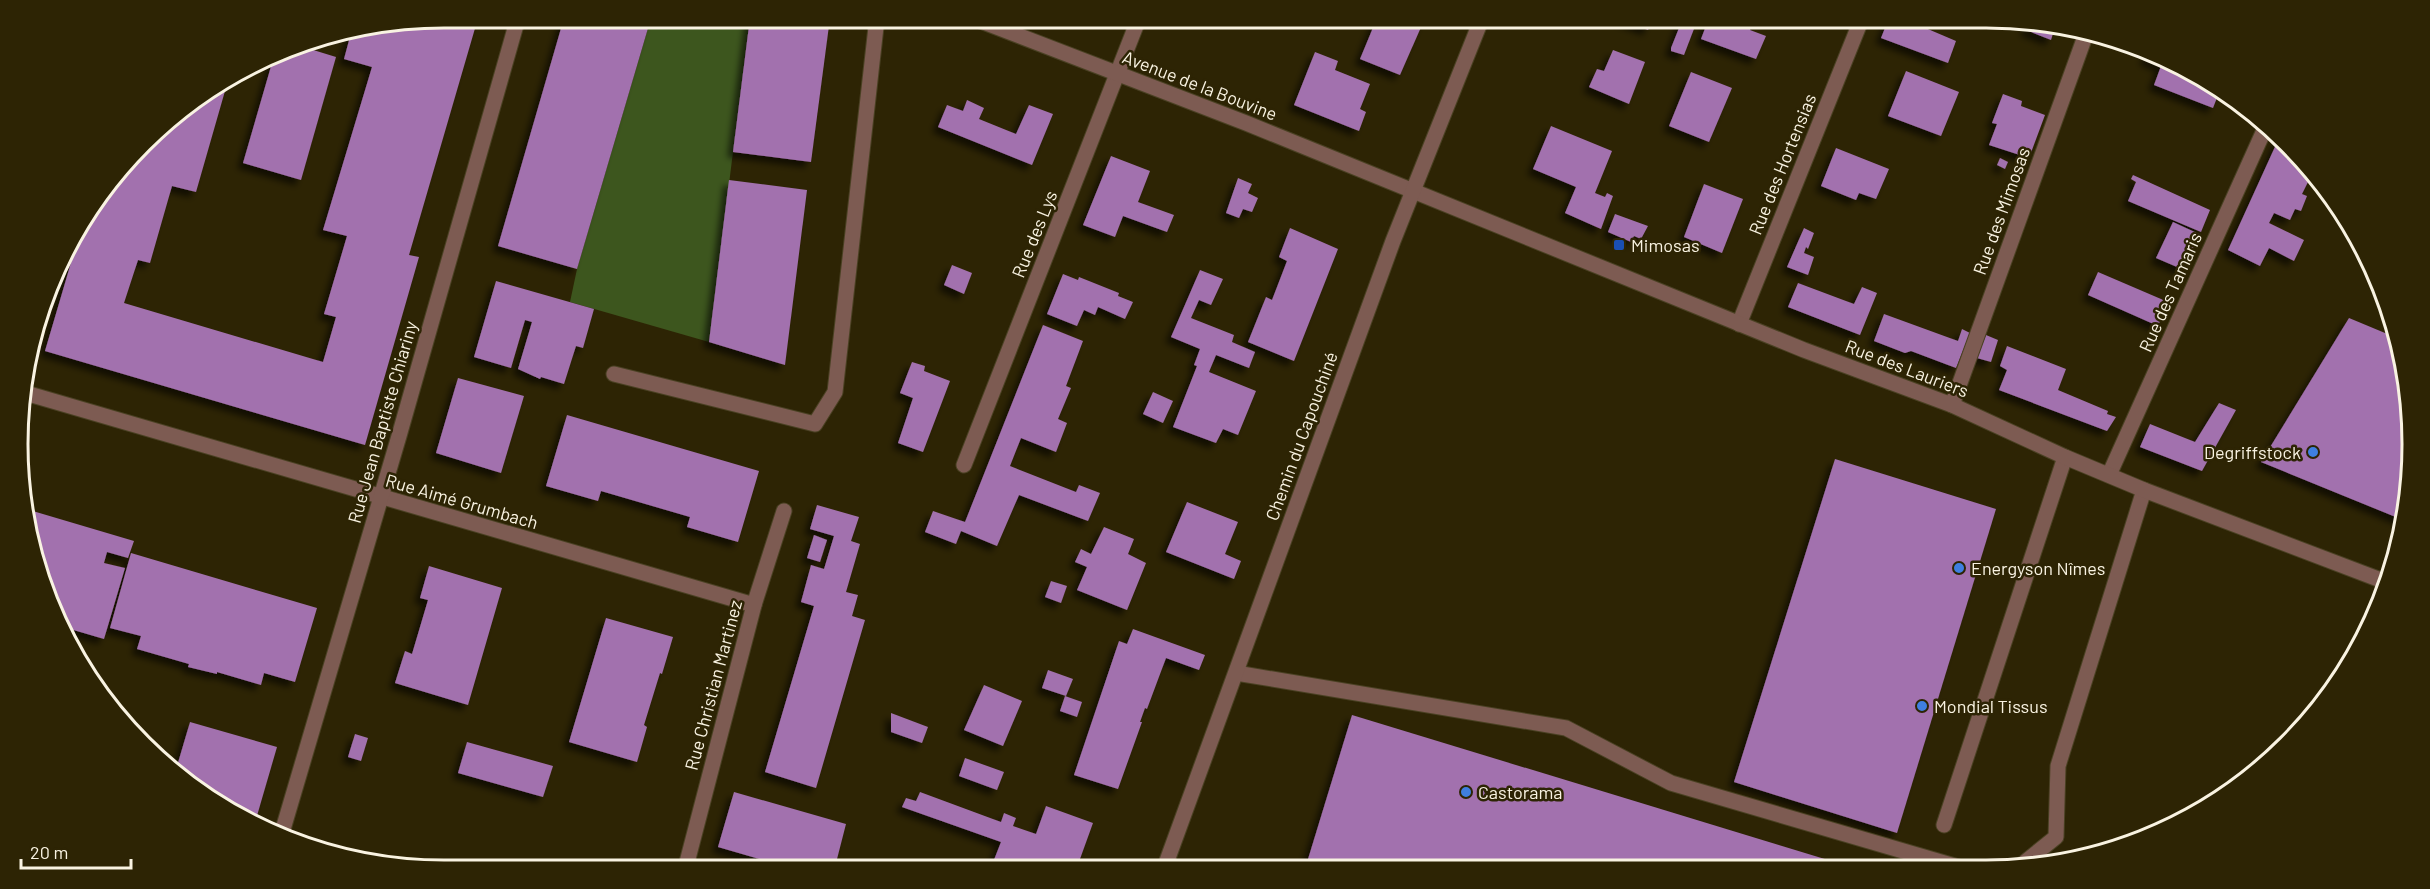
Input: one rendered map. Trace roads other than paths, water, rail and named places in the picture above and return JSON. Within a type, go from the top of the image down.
[{"type":"street","name":"Rue Jean Baptiste Chiariny","points":[[283,828],[515,28]]},
{"type":"street","points":[[614,374],[815,424],[835,392],[876,28]]},
{"type":"street","name":"Avenue de la Bouvine","points":[[998,28],[1413,190]]},
{"type":"street","name":"Rue des Lys","points":[[964,465],[1135,28]]},
{"type":"street","name":"Chemin du Capouchiné","points":[[1167,860],[1413,190],[1478,28]]},
{"type":"street","name":"Rue des Hortensias","points":[[1739,324],[1858,28]]},
{"type":"street","name":"Rue des Mimosas","points":[[1952,405],[2084,41]]},
{"type":"street","name":"Rue des Tamaris","points":[[2109,475],[2262,134]]},
{"type":"street","name":"Rue des Lauriers","points":[[1413,190],[1739,324],[1952,405],[2065,457],[2144,490],[2379,579]]},
{"type":"street","name":"Rue Aimé Grumbach","points":[[31,395],[754,605]]},
{"type":"street","points":[[1944,825],[2065,457]]},
{"type":"street","points":[[2030,858],[2056,837],[2058,766],[2144,490]]},
{"type":"street","name":"Rue Christian Martinez","points":[[688,860],[754,605],[784,511]]},
{"type":"street","points":[[1236,673],[1566,728],[1671,783],[1934,860]]},
{"type":"place","name":"Mimosas","points":[[1619,245]]},
{"type":"place","name":"Degriffstock","points":[[2313,452]]},
{"type":"place","name":"Energyson Nîmes","points":[[1959,568]]},
{"type":"place","name":"Mondial Tissus","points":[[1922,706]]},
{"type":"place","name":"Castorama","points":[[1466,792]]}]
